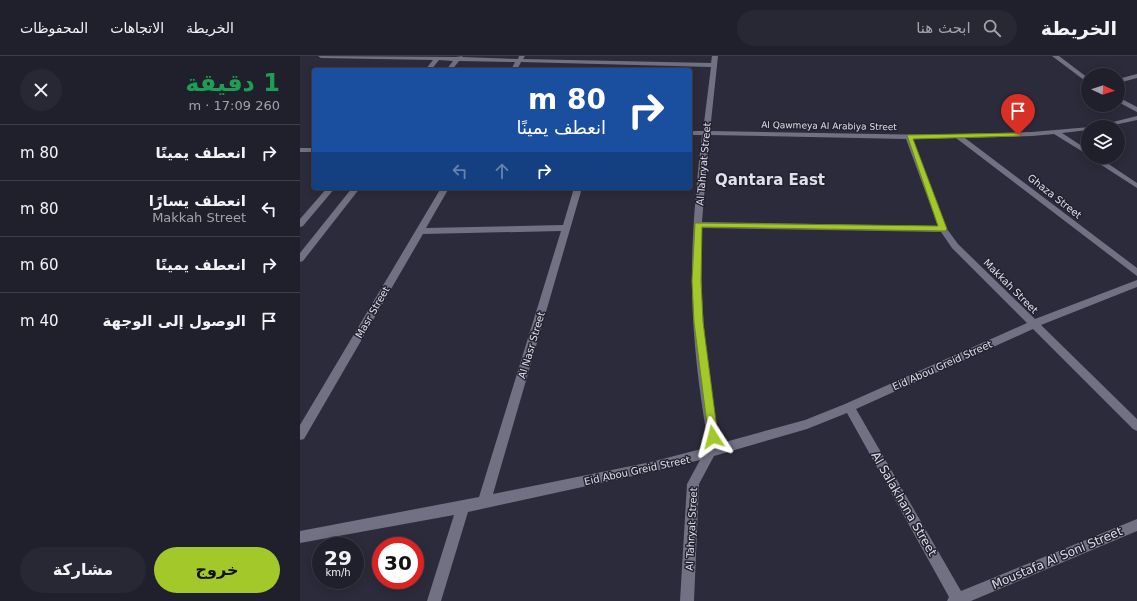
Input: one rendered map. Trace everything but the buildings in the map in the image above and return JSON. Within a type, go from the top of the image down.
[{"type":"street","points":[[321,56],[714,61]]},
{"type":"street","points":[[1056,56],[1081,76]]},
{"type":"street","points":[[430,68],[439,57]]},
{"type":"street","points":[[451,68],[459,57]]},
{"type":"street","points":[[515,68],[521,58]]},
{"type":"street","name":"Al Tahryat Street","points":[[687,601],[691,498],[693,484],[697,473],[711,453],[713,437],[699,322],[697,281],[698,225],[714,61]]},
{"type":"street","points":[[1125,79],[1137,76]]},
{"type":"street","points":[[1125,103],[1137,110]]},
{"type":"street","points":[[1125,121],[1137,118]]},
{"type":"street","name":"Al Qawmeya Al Arabiya Street","points":[[692,133],[959,137],[1056,132],[1081,129]]},
{"type":"street","points":[[1056,132],[1081,148]]},
{"type":"street","name":"Makkah Street","points":[[909,137],[943,229],[964,255],[1137,426]]},
{"type":"street","name":"Ghaza Street","points":[[959,137],[1137,273]]},
{"type":"street","points":[[300,150],[312,150]]},
{"type":"street","points":[[1104,164],[1137,186]]},
{"type":"street","points":[[300,224],[329,190]]},
{"type":"street","points":[[300,259],[354,190]]},
{"type":"street","name":"Masr Street","points":[[300,436],[444,190]]},
{"type":"street","name":"Al Nasr Street","points":[[484,503],[577,190]]},
{"type":"street","points":[[698,225],[943,229]]},
{"type":"street","points":[[419,231],[566,228]]},
{"type":"street","name":"Eid Abou Greid Street","points":[[300,537],[484,503],[711,453],[807,424],[849,407],[1034,324],[1137,283]]},
{"type":"street","name":"Al Salakhana Street","points":[[849,407],[957,600]]},
{"type":"street","points":[[434,601],[463,507]]},
{"type":"street","name":"Moustafa Al Soni Street","points":[[957,600],[1137,525]]},
{"type":"district","name":"Qantara East","points":[[770,180]]},
{"type":"route","points":[[713,437],[699,322],[697,281],[698,225],[943,229],[909,137],[1018,135]]}]
